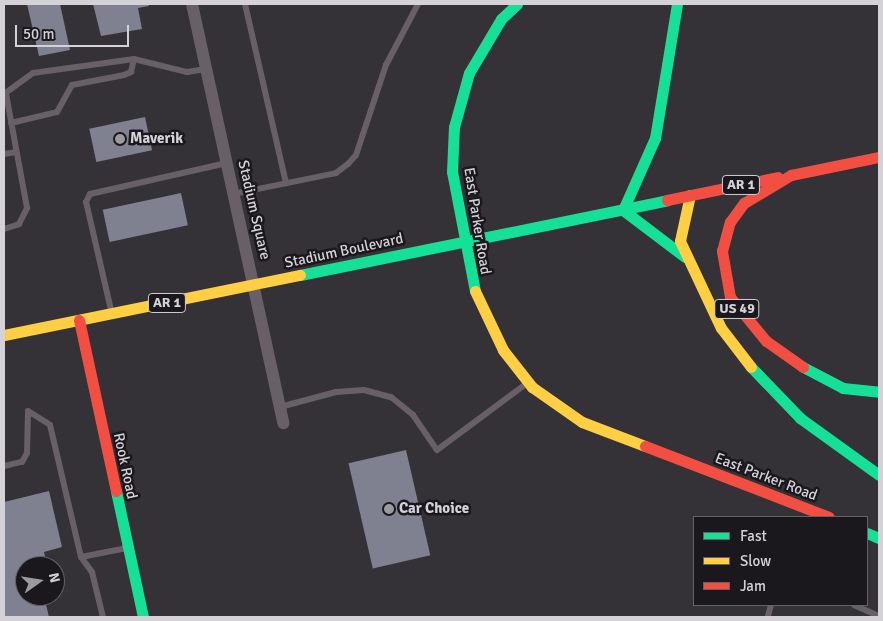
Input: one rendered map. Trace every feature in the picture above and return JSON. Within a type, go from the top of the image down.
[{"type":"main road","name":"East Parker Road","points":[[517,4],[502,19],[469,73],[454,127],[452,172],[464,242],[476,292],[502,350],[528,382],[582,422],[826,516]]},
{"type":"main road","points":[[677,4],[655,138],[623,210],[685,257]]},
{"type":"main road","name":"US 49","points":[[879,157],[791,175],[744,203],[730,222],[722,251],[730,297],[740,314],[789,360],[843,388],[879,392]]},
{"type":"main road","name":"AR 1","points":[[690,195],[791,175]]},
{"type":"main road","name":"Stadium Boulevard","points":[[4,335],[254,286],[690,195]]},
{"type":"main road","points":[[690,195],[680,241],[685,257],[721,328],[762,381],[800,418],[879,475]]},
{"type":"main road","name":"Rook Road","points":[[79,320],[143,617]]},
{"type":"street","name":"Stadium Square","points":[[192,4],[283,423]]},
{"type":"lane","points":[[245,4],[286,183]]},
{"type":"lane","points":[[233,194],[336,173],[356,155],[386,65],[418,4]]},
{"type":"lane","points":[[11,123],[56,112],[72,85],[124,75],[131,72],[134,59]]},
{"type":"lane","points":[[4,229],[27,217],[5,94],[33,73],[134,59],[187,72],[206,69]]},
{"type":"lane","points":[[4,154],[16,152]]},
{"type":"lane","points":[[112,314],[87,198],[90,194],[226,163]]},
{"type":"lane","points":[[280,407],[336,392],[364,390],[391,397],[413,415],[438,450],[528,382]]},
{"type":"lane","points":[[4,466],[22,462],[26,453],[28,410],[50,425],[81,557],[92,572],[103,617]]},
{"type":"lane","points":[[81,557],[127,548]]},
{"type":"lane","points":[[856,606],[879,616]]},
{"type":"building","points":[[27,4],[60,4],[70,50],[39,56]]},
{"type":"building","points":[[93,4],[148,4],[149,6],[138,8],[142,29],[101,36]]},
{"type":"building","name":"Maverik","points":[[145,117],[152,150],[96,162],[89,129]]},
{"type":"building","name":"Maverik","points":[[181,193],[188,225],[110,242],[103,210]]},
{"type":"building","name":"Car Choice","points":[[406,450],[430,555],[373,569],[349,463]]},
{"type":"building","points":[[49,491],[62,547],[44,552],[45,556],[15,556],[15,606],[46,606],[49,617],[4,617],[4,502]]},
{"type":"traffic: fast","points":[[475,291],[452,172],[454,127],[469,73],[501,19],[517,4]]},
{"type":"traffic: fast","points":[[677,4],[655,138],[623,210],[685,257]]},
{"type":"traffic: fast","points":[[300,275],[667,200]]},
{"type":"traffic: fast","points":[[751,367],[800,418],[879,475]]},
{"type":"traffic: fast","points":[[803,367],[843,388],[879,392]]},
{"type":"traffic: fast","points":[[116,491],[143,617]]},
{"type":"traffic: fast","points":[[868,533],[879,538]]},
{"type":"traffic: slow","points":[[690,195],[680,241],[721,328],[751,367]]},
{"type":"traffic: slow","points":[[4,335],[300,275]]},
{"type":"traffic: slow","points":[[475,291],[503,350],[532,387],[582,422],[645,446]]},
{"type":"traffic: jam","points":[[803,367],[766,341],[730,297],[722,251],[730,222],[744,203],[791,175],[879,157]]},
{"type":"traffic: jam","points":[[667,200],[778,177]]},
{"type":"traffic: jam","points":[[79,320],[116,491]]},
{"type":"traffic: jam","points":[[645,446],[826,516]]},
{"type":"place","name":"Maverik","points":[[120,139]]},
{"type":"place","name":"Car Choice","points":[[389,509]]}]
